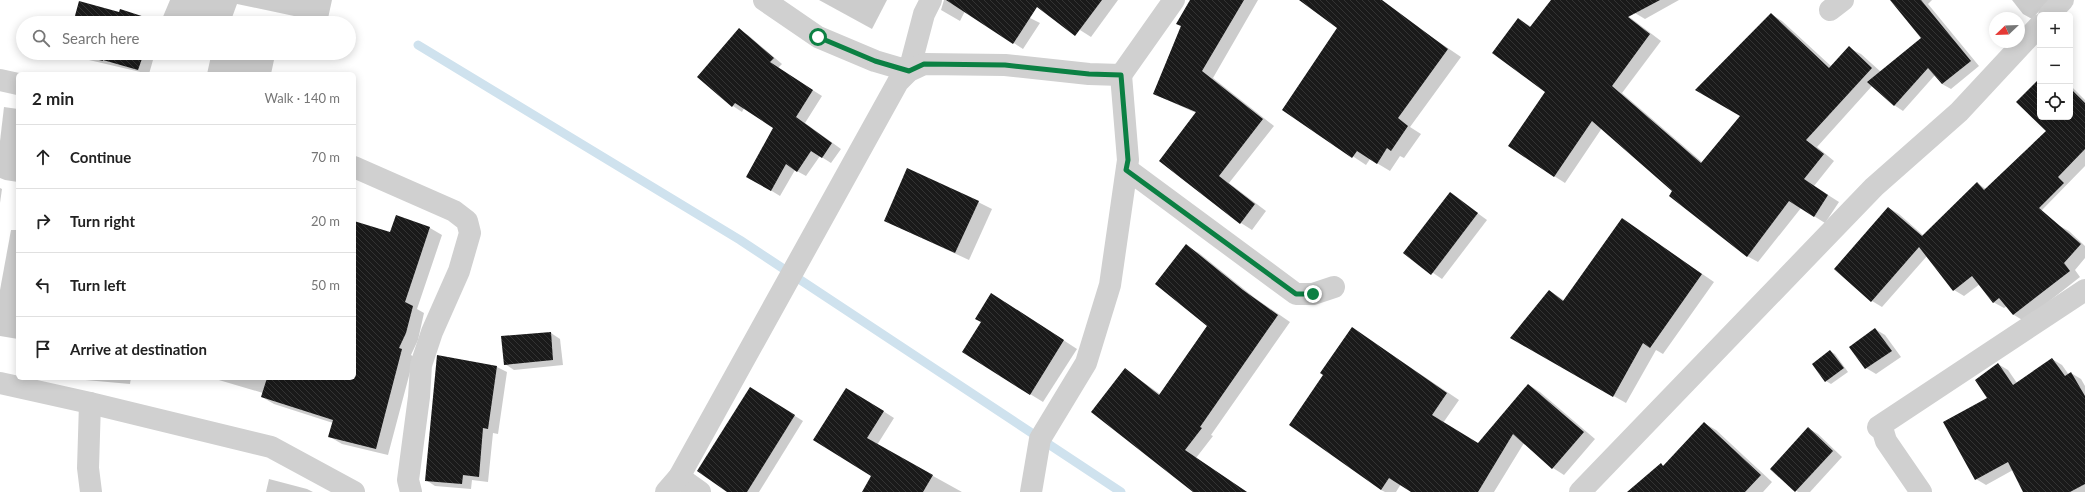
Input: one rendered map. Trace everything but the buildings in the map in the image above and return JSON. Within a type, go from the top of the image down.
[{"type":"street","points":[[764,0],[818,37],[875,61],[909,71]]},
{"type":"street","points":[[909,71],[924,14],[931,0]]},
{"type":"street","points":[[1030,492],[1040,439],[1086,363],[1108,292],[1128,160],[1121,75],[1174,0]]},
{"type":"street","points":[[2052,12],[2063,0]]},
{"type":"street","points":[[1580,492],[1874,187],[1959,112],[2037,28]]},
{"type":"street","points":[[700,492],[673,484],[898,82],[909,71],[924,64],[1005,65],[1089,74],[1121,75]]},
{"type":"street","points":[[0,80],[16,84]]},
{"type":"street","points":[[356,168],[454,210],[467,221],[470,233],[459,271],[432,332],[421,365],[419,398],[408,480],[411,492]]},
{"type":"street","points":[[1126,170],[1296,294],[1313,294],[1334,287]]},
{"type":"street","points":[[1921,492],[1886,441],[1883,431],[1878,427],[2085,290]]},
{"type":"street","points":[[0,383],[90,403],[271,448],[354,492]]},
{"type":"street","points":[[90,403],[88,468],[90,492]]},
{"type":"waterway","points":[[418,45],[740,240],[1121,492]]},
{"type":"route","points":[[818,37],[875,61],[909,71],[924,64],[1005,65],[1089,74],[1121,75],[1128,160],[1126,170],[1296,294],[1313,294]]}]
